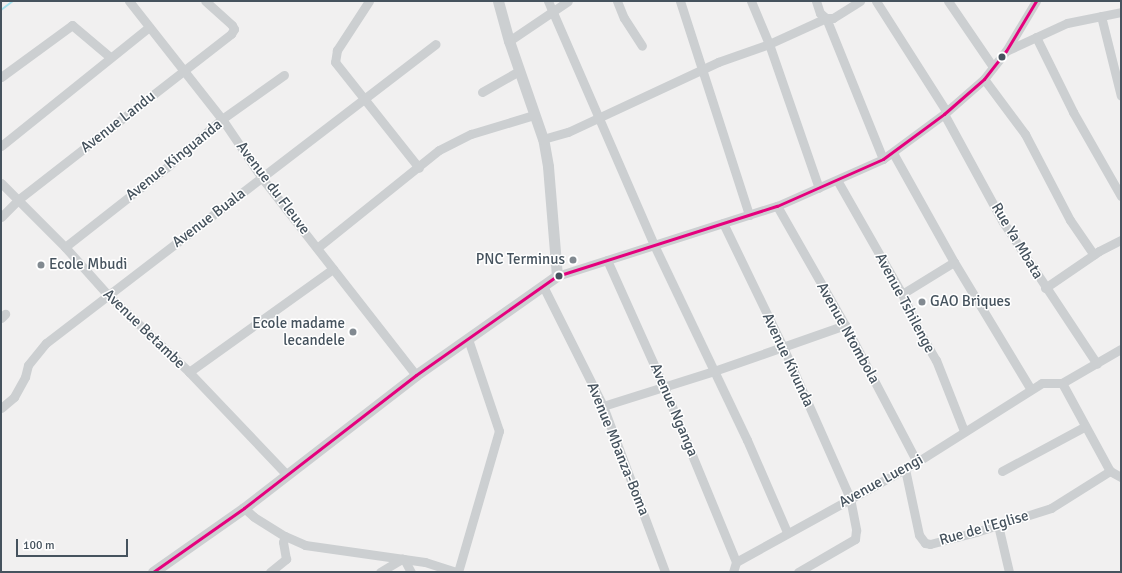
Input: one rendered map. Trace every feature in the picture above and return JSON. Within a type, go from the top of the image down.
[{"type":"street","name":"Avenue du Fleuve","points":[[129,1],[222,119],[262,178],[416,376]]},
{"type":"street","name":"Avenue Landu","points":[[1,217],[19,199],[231,34],[234,29],[204,1]]},
{"type":"street","points":[[369,1],[334,57],[339,68],[419,168]]},
{"type":"street","points":[[498,1],[509,41],[543,139],[548,166],[557,276]]},
{"type":"street","points":[[548,1],[654,245],[714,371],[787,532]]},
{"type":"street","points":[[509,41],[568,1]]},
{"type":"street","points":[[617,1],[624,18],[642,46]]},
{"type":"street","points":[[680,1],[749,215]]},
{"type":"street","points":[[751,1],[769,44],[819,188]]},
{"type":"street","points":[[816,1],[820,13],[826,18],[883,159]]},
{"type":"street","points":[[543,139],[568,132],[703,69],[769,44],[826,18],[837,16],[860,1]]},
{"type":"street","name":"Rue Ya Mbata","points":[[876,1],[945,113],[1003,222],[1096,364]]},
{"type":"street","points":[[948,1],[994,67]]},
{"type":"street","points":[[153,572],[244,508],[416,376],[557,276],[777,206],[883,159],[945,113],[984,79],[1006,51],[1036,1]]},
{"type":"street","points":[[1006,51],[1067,23],[1121,12]]},
{"type":"street","points":[[1101,16],[1121,96]]},
{"type":"street","points":[[1,77],[72,25],[110,57]]},
{"type":"street","points":[[1,146],[110,57],[150,27]]},
{"type":"street","points":[[1036,37],[1073,112],[1121,196]]},
{"type":"street","name":"Avenue Buala","points":[[1,408],[14,397],[35,354],[108,295],[436,44]]},
{"type":"street","points":[[482,92],[519,71]]},
{"type":"street","name":"Avenue Kinguanda","points":[[65,247],[167,167],[222,119],[284,75]]},
{"type":"street","points":[[984,79],[1025,134],[1070,220],[1094,255]]},
{"type":"street","points":[[317,248],[419,168],[439,150],[471,134],[534,115]]},
{"type":"street","points":[[892,152],[954,262],[1030,388]]},
{"type":"street","name":"Avenue Tshilenge","points":[[837,180],[902,294],[919,331],[936,360],[964,431]]},
{"type":"street","name":"Avenue Betambe","points":[[1,183],[19,199],[65,247],[108,295],[189,372],[287,475]]},
{"type":"street","name":"Avenue Ntombola","points":[[777,206],[845,325],[917,462]]},
{"type":"street","name":"Avenue Kivunda","points":[[723,223],[783,347],[850,498],[857,534],[855,539],[798,572]]},
{"type":"street","points":[[1045,288],[1094,255],[1121,240]]},
{"type":"street","name":"Avenue Nganga","points":[[607,260],[664,387],[736,562]]},
{"type":"street","points":[[902,294],[954,262]]},
{"type":"street","points":[[189,372],[333,269]]},
{"type":"street","name":"Avenue Mbanza-Boma","points":[[543,286],[603,406],[665,572]]},
{"type":"street","points":[[603,406],[714,371],[845,325]]},
{"type":"street","points":[[458,572],[499,431],[468,340]]},
{"type":"street","points":[[1121,349],[1062,383],[1084,426],[1110,471],[1121,478]]},
{"type":"street","name":"Avenue Luengi","points":[[736,562],[787,532],[917,462],[1030,388],[1042,383],[1062,383]]},
{"type":"street","points":[[1002,471],[1084,426]]},
{"type":"street","name":"Rue de l'Eglise","points":[[905,468],[918,535],[925,543],[930,544],[1051,508],[1110,471]]},
{"type":"street","points":[[244,508],[254,517],[285,536],[305,544],[403,559],[454,572]]},
{"type":"street","points":[[998,525],[1009,572]]},
{"type":"street","points":[[270,572],[286,559],[283,542],[285,536]]},
{"type":"street","points":[[380,572],[403,559]]},
{"type":"street","points":[[403,559],[411,572]]},
{"type":"street","points":[[733,572],[736,562]]},
{"type":"waterway","points":[[1,10],[13,1]]},
{"type":"transit line","points":[[153,572],[244,508],[416,375],[557,276],[777,206],[883,159],[944,114],[984,79],[1006,51],[1036,1]]},
{"type":"place","name":"PNC Terminus","points":[[573,260]]},
{"type":"place","name":"Ecole Mbudi","points":[[41,265]]},
{"type":"place","name":"GAO Briques","points":[[922,302]]},
{"type":"place","name":"Ecole madame lecandele","points":[[353,332]]}]
